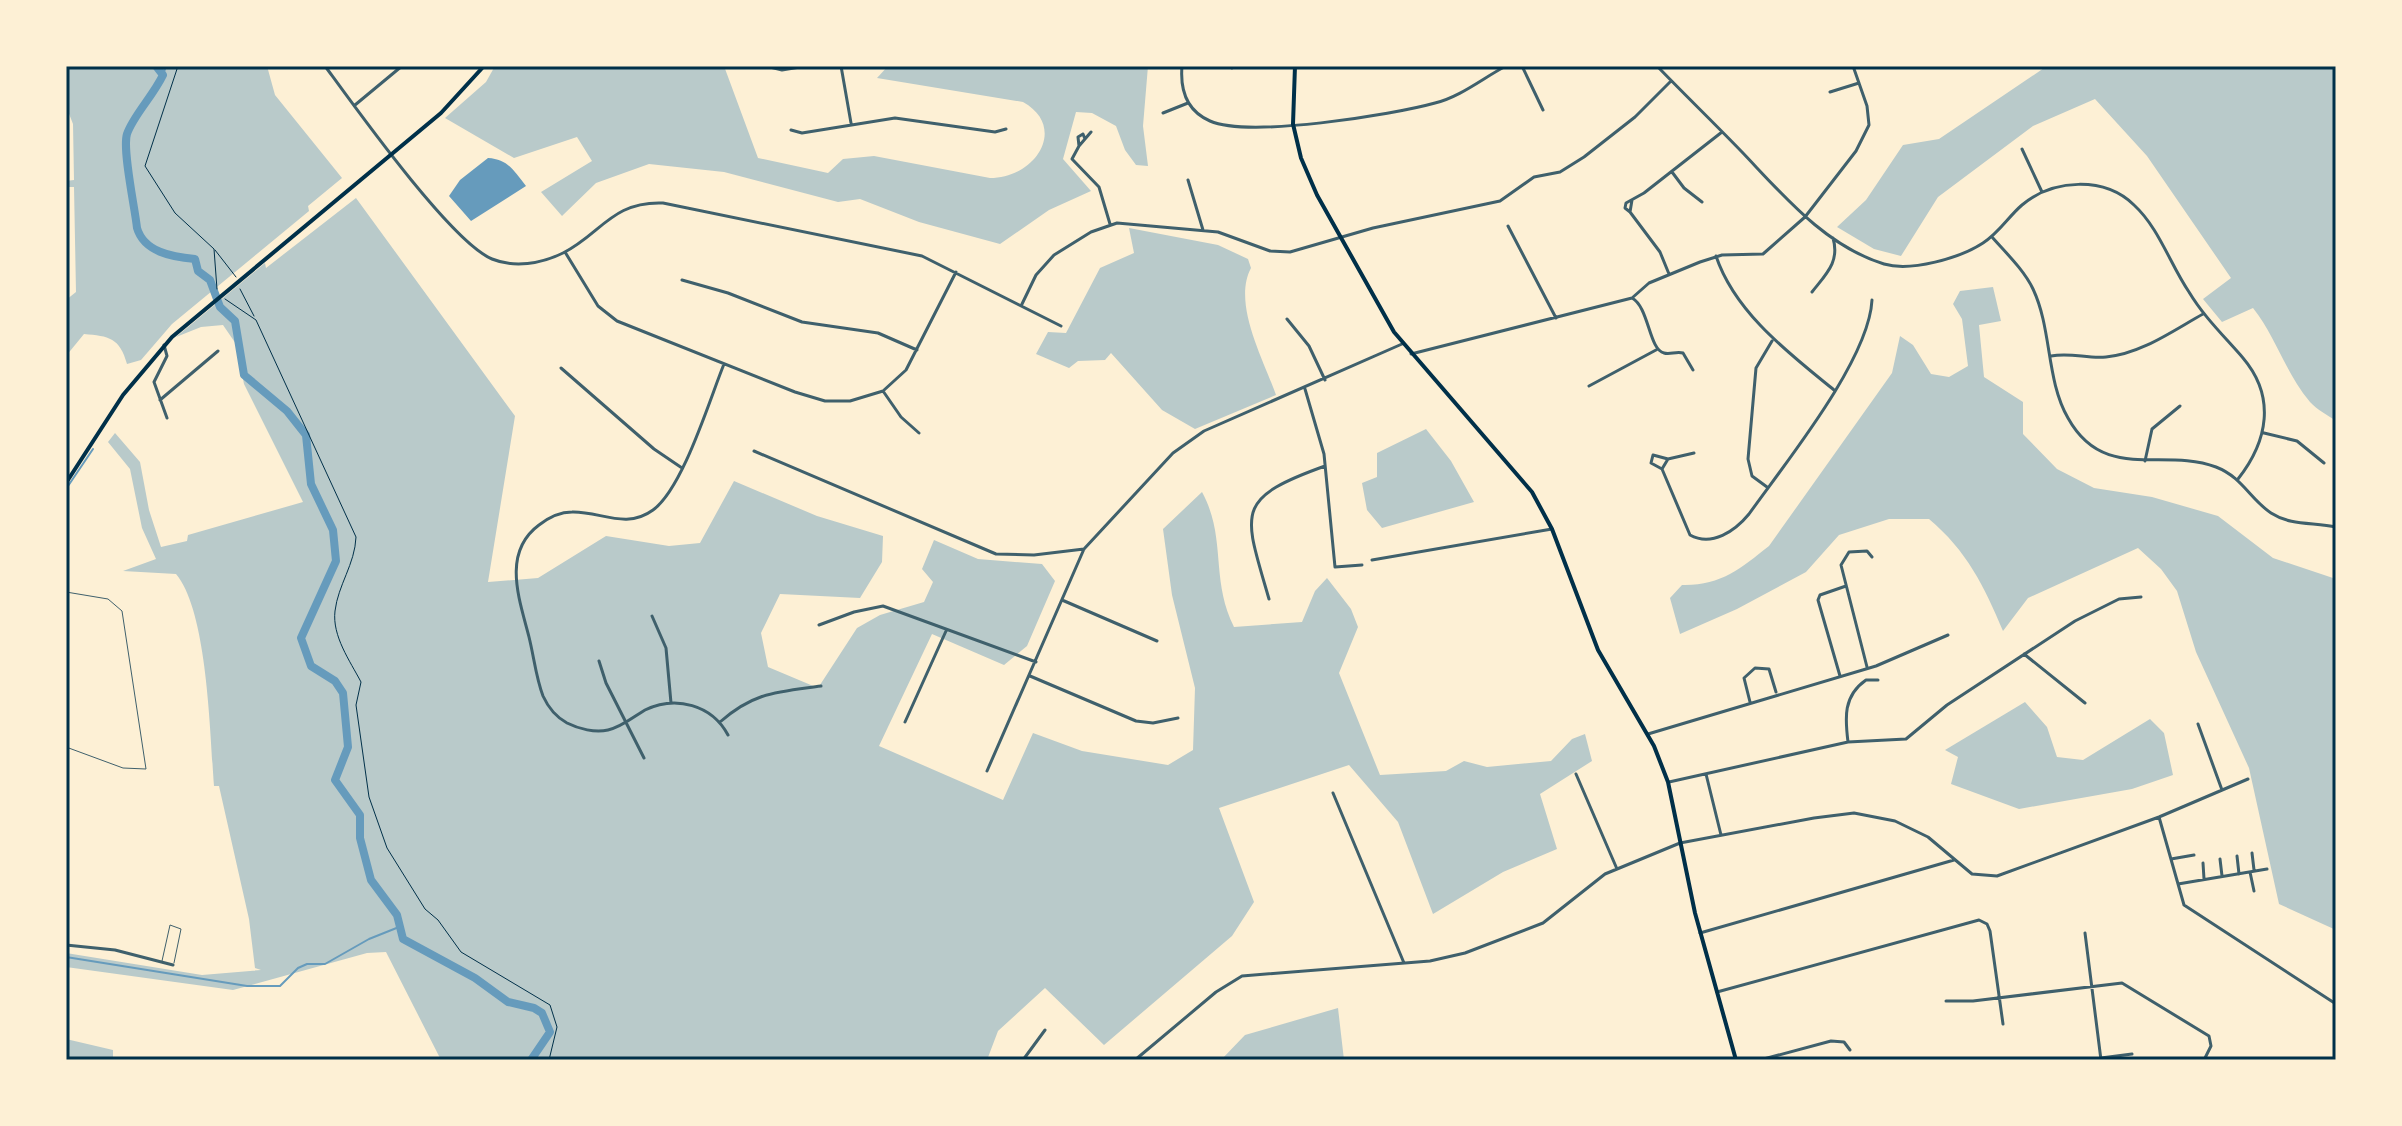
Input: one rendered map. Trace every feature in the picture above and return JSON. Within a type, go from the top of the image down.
[{"type":"main road","points":[[66,483],[123,395],[164,345],[462,94],[484,66]]},
{"type":"main road","points":[[1295,66],[1293,124],[1308,178],[1404,344],[1514,469],[1552,529],[1598,650],[1648,734],[1668,782],[1700,933],[1736,1060]]},
{"type":"street","points":[[325,66],[444,218],[477,251],[498,261],[520,264],[544,261],[565,252],[616,213],[642,204],[663,203],[900,251],[956,272],[1061,326]]},
{"type":"street","points":[[355,105],[402,66]]},
{"type":"street","points":[[766,66],[782,70],[806,66]]},
{"type":"street","points":[[841,66],[851,123]]},
{"type":"street","points":[[1182,66],[1182,85],[1188,103],[1215,123],[1249,127],[1293,124],[1435,103],[1506,66]]},
{"type":"street","points":[[1522,66],[1543,110]]},
{"type":"street","points":[[1657,66],[1805,217],[1835,239],[1871,259],[1889,265],[1912,265],[1966,251],[1992,237],[2019,208],[2042,192],[2085,185],[2129,201],[2148,221],[2203,314],[2260,385],[2265,406],[2264,433],[2254,457],[2238,479]]},
{"type":"street","points":[[1411,354],[1632,298],[1649,283],[1716,256],[1763,254],[1805,217],[1856,151],[1869,125],[1853,66]]},
{"type":"street","points":[[1022,304],[1036,275],[1049,260],[1076,241],[1110,224],[1141,223],[1218,232],[1282,252],[1307,249],[1340,237],[1506,198],[1528,180],[1565,170],[1584,157],[1635,117],[1671,81]]},
{"type":"street","points":[[1830,92],[1859,83]]},
{"type":"street","points":[[1163,113],[1188,103]]},
{"type":"street","points":[[791,130],[802,133],[895,118],[995,132],[1006,129]]},
{"type":"street","points":[[1091,132],[1085,139],[1079,135],[1079,146],[1072,159],[1099,187],[1110,224]]},
{"type":"street","points":[[1669,274],[1660,252],[1630,212],[1632,200],[1722,132]]},
{"type":"street","points":[[2022,149],[2042,192]]},
{"type":"street","points":[[1672,172],[1684,188],[1702,202]]},
{"type":"street","points":[[1188,180],[1203,231]]},
{"type":"street","points":[[1508,226],[1557,318]]},
{"type":"street","points":[[1992,237],[2033,288],[2063,409],[2081,436],[2115,457],[2201,462],[2238,479],[2262,505],[2279,517],[2336,527]]},
{"type":"street","points":[[1812,292],[1834,263],[1835,239]]},
{"type":"street","points":[[565,252],[598,306],[611,317],[724,364],[825,401],[850,401],[883,391],[906,370],[956,272]]},
{"type":"street","points":[[1716,256],[1723,273],[1773,340],[1834,390]]},
{"type":"street","points":[[682,280],[728,293],[802,322],[873,332],[917,350]]},
{"type":"street","points":[[1632,298],[1640,305],[1657,349],[1663,353],[1683,353],[1693,370]]},
{"type":"street","points":[[1694,453],[1668,459],[1652,456],[1651,463],[1662,469],[1687,531],[1701,540],[1734,529],[1767,487],[1865,340],[1872,300]]},
{"type":"street","points":[[2051,356],[2072,353],[2100,358],[2117,356],[2177,331],[2203,314]]},
{"type":"street","points":[[1287,319],[1309,346],[1325,380]]},
{"type":"street","points":[[1767,487],[1752,476],[1748,459],[1756,368],[1762,352],[1773,340]]},
{"type":"street","points":[[987,771],[1084,549],[1184,443],[1204,431],[1404,344]]},
{"type":"street","points":[[164,345],[167,356],[154,382],[167,418]]},
{"type":"street","points":[[1589,386],[1657,349]]},
{"type":"street","points":[[160,400],[218,351]]},
{"type":"street","points":[[724,364],[670,493],[642,517],[616,520],[574,511],[545,520],[525,541],[516,564],[517,589],[547,704],[560,719],[583,729],[609,730],[647,709],[671,703],[697,706],[720,722],[728,735]]},
{"type":"street","points":[[561,368],[654,449],[682,468]]},
{"type":"street","points":[[1305,388],[1319,427],[1335,567],[1362,565]]},
{"type":"street","points":[[883,391],[901,417],[919,433]]},
{"type":"street","points":[[2145,461],[2152,429],[2180,406]]},
{"type":"street","points":[[2264,433],[2297,441],[2324,463]]},
{"type":"street","points":[[754,451],[996,554],[1018,556],[1084,549]]},
{"type":"street","points":[[1662,469],[1668,459]]},
{"type":"street","points":[[1269,599],[1252,529],[1254,507],[1262,494],[1275,485],[1325,466]]},
{"type":"street","points":[[1372,560],[1552,529]]},
{"type":"street","points":[[1867,669],[1841,565],[1844,555],[1863,551],[1872,557]]},
{"type":"street","points":[[1840,676],[1818,600],[1824,593],[1846,586]]},
{"type":"street","points":[[1668,782],[1848,742],[1890,742],[1911,737],[1947,705],[2024,654],[2103,606],[2127,596],[2141,597]]},
{"type":"street","points":[[1062,600],[1157,641]]},
{"type":"street","points":[[819,625],[844,614],[883,606],[1036,662]]},
{"type":"street","points":[[652,616],[666,648],[671,703]]},
{"type":"street","points":[[905,722],[947,629]]},
{"type":"street","points":[[1648,734],[1867,669],[1948,635]]},
{"type":"street","points":[[2024,654],[2085,703]]},
{"type":"street","points":[[599,661],[606,683],[644,758]]},
{"type":"street","points":[[1750,702],[1744,680],[1755,668],[1769,669],[1777,694]]},
{"type":"street","points":[[1030,676],[1136,721],[1153,723],[1178,718]]},
{"type":"street","points":[[1848,742],[1846,712],[1851,696],[1866,680],[1878,680]]},
{"type":"street","points":[[720,722],[746,700],[759,695],[821,686]]},
{"type":"street","points":[[2198,724],[2222,790]]},
{"type":"street","points":[[1576,774],[1617,869]]},
{"type":"street","points":[[1706,774],[1721,835]]},
{"type":"street","points":[[1135,1060],[1216,992],[1242,976],[1449,958],[1543,923],[1559,913],[1590,884],[1617,869],[1680,843],[1862,814],[1911,827],[1977,876],[1997,876],[2159,817],[2248,779]]},
{"type":"street","points":[[1333,793],[1404,963]]},
{"type":"street","points":[[2159,817],[2184,905],[2196,916],[2336,1004]]},
{"type":"street","points":[[2252,853],[2254,891]]},
{"type":"street","points":[[2171,859],[2194,855]]},
{"type":"street","points":[[2237,856],[2239,874]]},
{"type":"street","points":[[2220,859],[2222,876]]},
{"type":"street","points":[[1700,933],[1954,860]]},
{"type":"street","points":[[2203,863],[2204,879]]},
{"type":"street","points":[[2178,884],[2267,869]]},
{"type":"street","points":[[1717,992],[1978,920],[1986,922],[1990,931],[2003,1024]]},
{"type":"street","points":[[2085,933],[2101,1059],[2132,1054]]},
{"type":"street","points":[[66,945],[115,950],[173,965]]},
{"type":"street","points":[[1946,1001],[2127,985],[2207,1035],[2212,1044],[2204,1060]]},
{"type":"street","points":[[1023,1060],[1045,1030]]},
{"type":"street","points":[[1760,1060],[1831,1041],[1844,1042],[1850,1050]]},
{"type":"lane","points":[[66,592],[108,599],[122,611],[146,769],[123,768],[66,747]]},
{"type":"lane","points":[[161,963],[170,925],[181,929],[173,965]]},
{"type":"path","points":[[178,66],[147,158],[146,170],[175,213],[214,249],[217,289],[228,302],[255,319],[354,532],[354,556],[335,608],[335,621],[347,657],[361,682],[356,705],[376,823],[425,909],[438,920],[455,947],[550,1005],[557,1027],[549,1060]]},
{"type":"shaded area","points":[[67,66],[267,66],[275,95],[342,178],[308,206],[309,211],[172,324],[141,360],[127,364],[117,344],[93,335],[84,334],[66,356],[66,300],[76,292],[74,187],[66,187],[66,181],[74,180],[73,124],[66,106]]},
{"type":"shaded area","points":[[495,66],[724,66],[758,158],[828,173],[843,159],[874,156],[990,178],[1006,176],[1033,161],[1044,137],[1043,124],[1036,112],[1023,102],[877,78],[888,66],[1148,66],[1143,126],[1148,166],[1136,165],[1125,150],[1116,126],[1092,113],[1076,112],[1063,159],[1091,191],[1049,210],[1000,244],[919,222],[860,199],[838,202],[724,172],[649,164],[596,183],[562,216],[541,192],[592,161],[577,137],[514,158],[445,118],[486,82]]},
{"type":"shaded area","points":[[2047,66],[2336,66],[2336,421],[2313,405],[2302,391],[2253,308],[2222,322],[2203,299],[2231,278],[2147,156],[2095,99],[2033,126],[1938,197],[1901,256],[1874,249],[1837,227],[1866,200],[1903,145],[1939,139]]},
{"type":"shaded area","points":[[356,198],[515,416],[488,582],[538,578],[606,536],[669,546],[700,543],[734,481],[817,516],[883,536],[882,562],[860,598],[780,594],[761,633],[768,667],[818,688],[857,628],[880,615],[924,602],[933,582],[922,569],[934,540],[978,559],[1042,564],[1055,581],[1027,646],[1004,665],[932,634],[879,746],[1003,800],[1033,733],[1082,751],[1168,765],[1193,750],[1195,688],[1172,595],[1163,529],[1202,492],[1210,509],[1222,592],[1234,627],[1302,622],[1315,591],[1327,578],[1351,609],[1358,627],[1339,673],[1380,775],[1446,771],[1464,761],[1487,767],[1551,761],[1572,739],[1585,734],[1592,761],[1540,794],[1557,849],[1503,872],[1433,914],[1398,822],[1349,765],[1219,808],[1254,902],[1232,936],[1104,1045],[1045,988],[998,1031],[987,1060],[441,1060],[386,952],[367,953],[233,990],[66,967],[66,953],[202,975],[261,970],[255,968],[249,919],[219,786],[214,786],[206,676],[195,616],[187,592],[176,574],[123,571],[156,559],[142,528],[130,469],[108,442],[115,433],[140,462],[149,510],[161,547],[187,541],[188,535],[303,502],[244,384],[236,344],[223,325],[201,327],[176,337],[265,263],[266,268]]},
{"type":"shaded area","points":[[1129,228],[1218,245],[1248,259],[1251,268],[1246,282],[1247,315],[1276,395],[1195,429],[1162,410],[1111,353],[1105,360],[1078,361],[1069,368],[1036,354],[1048,332],[1066,333],[1100,268],[1134,253]]},
{"type":"shaded area","points":[[1993,287],[2001,321],[1979,325],[1984,377],[2023,402],[2023,434],[2057,469],[2094,488],[2152,497],[2218,516],[2273,558],[2336,579],[2336,930],[2279,904],[2249,768],[2196,652],[2177,591],[2161,569],[2138,548],[2028,598],[2003,631],[1973,570],[1942,531],[1929,519],[1889,519],[1839,535],[1806,572],[1737,609],[1680,634],[1670,598],[1682,585],[1708,583],[1729,574],[1769,546],[1892,373],[1900,336],[1913,345],[1931,374],[1949,377],[1968,366],[1962,319],[1953,304],[1960,291]]},
{"type":"shaded area","points":[[1426,429],[1451,461],[1474,502],[1382,528],[1367,510],[1362,483],[1377,477],[1377,453]]},
{"type":"shaded area","points":[[2025,702],[2047,727],[2057,757],[2083,760],[2150,719],[2164,733],[2173,775],[2132,789],[2019,809],[1951,784],[1958,757],[1945,750]]},
{"type":"shaded area","points":[[1338,1008],[1344,1060],[1221,1060],[1245,1035]]},
{"type":"shaded area","points":[[66,1039],[113,1050],[113,1060],[66,1060]]},
{"type":"water","points":[[488,158],[506,163],[526,186],[471,221],[449,196],[460,180]]},
{"type":"waterway","points":[[156,66],[163,75],[134,120],[126,142],[137,228],[152,248],[168,255],[195,259],[198,271],[210,280],[220,307],[235,321],[244,375],[287,411],[306,435],[311,484],[333,530],[336,561],[301,638],[311,666],[335,681],[343,693],[348,747],[335,780],[360,815],[360,838],[371,880],[397,915],[403,939],[475,978],[508,1002],[542,1013],[550,1032],[531,1060]]},
{"type":"waterway","points":[[163,75],[166,66]]},
{"type":"waterway","points":[[66,489],[93,449]]},
{"type":"waterway","points":[[66,957],[247,986],[280,986],[298,968],[307,964],[325,964],[369,939],[399,927]]}]
